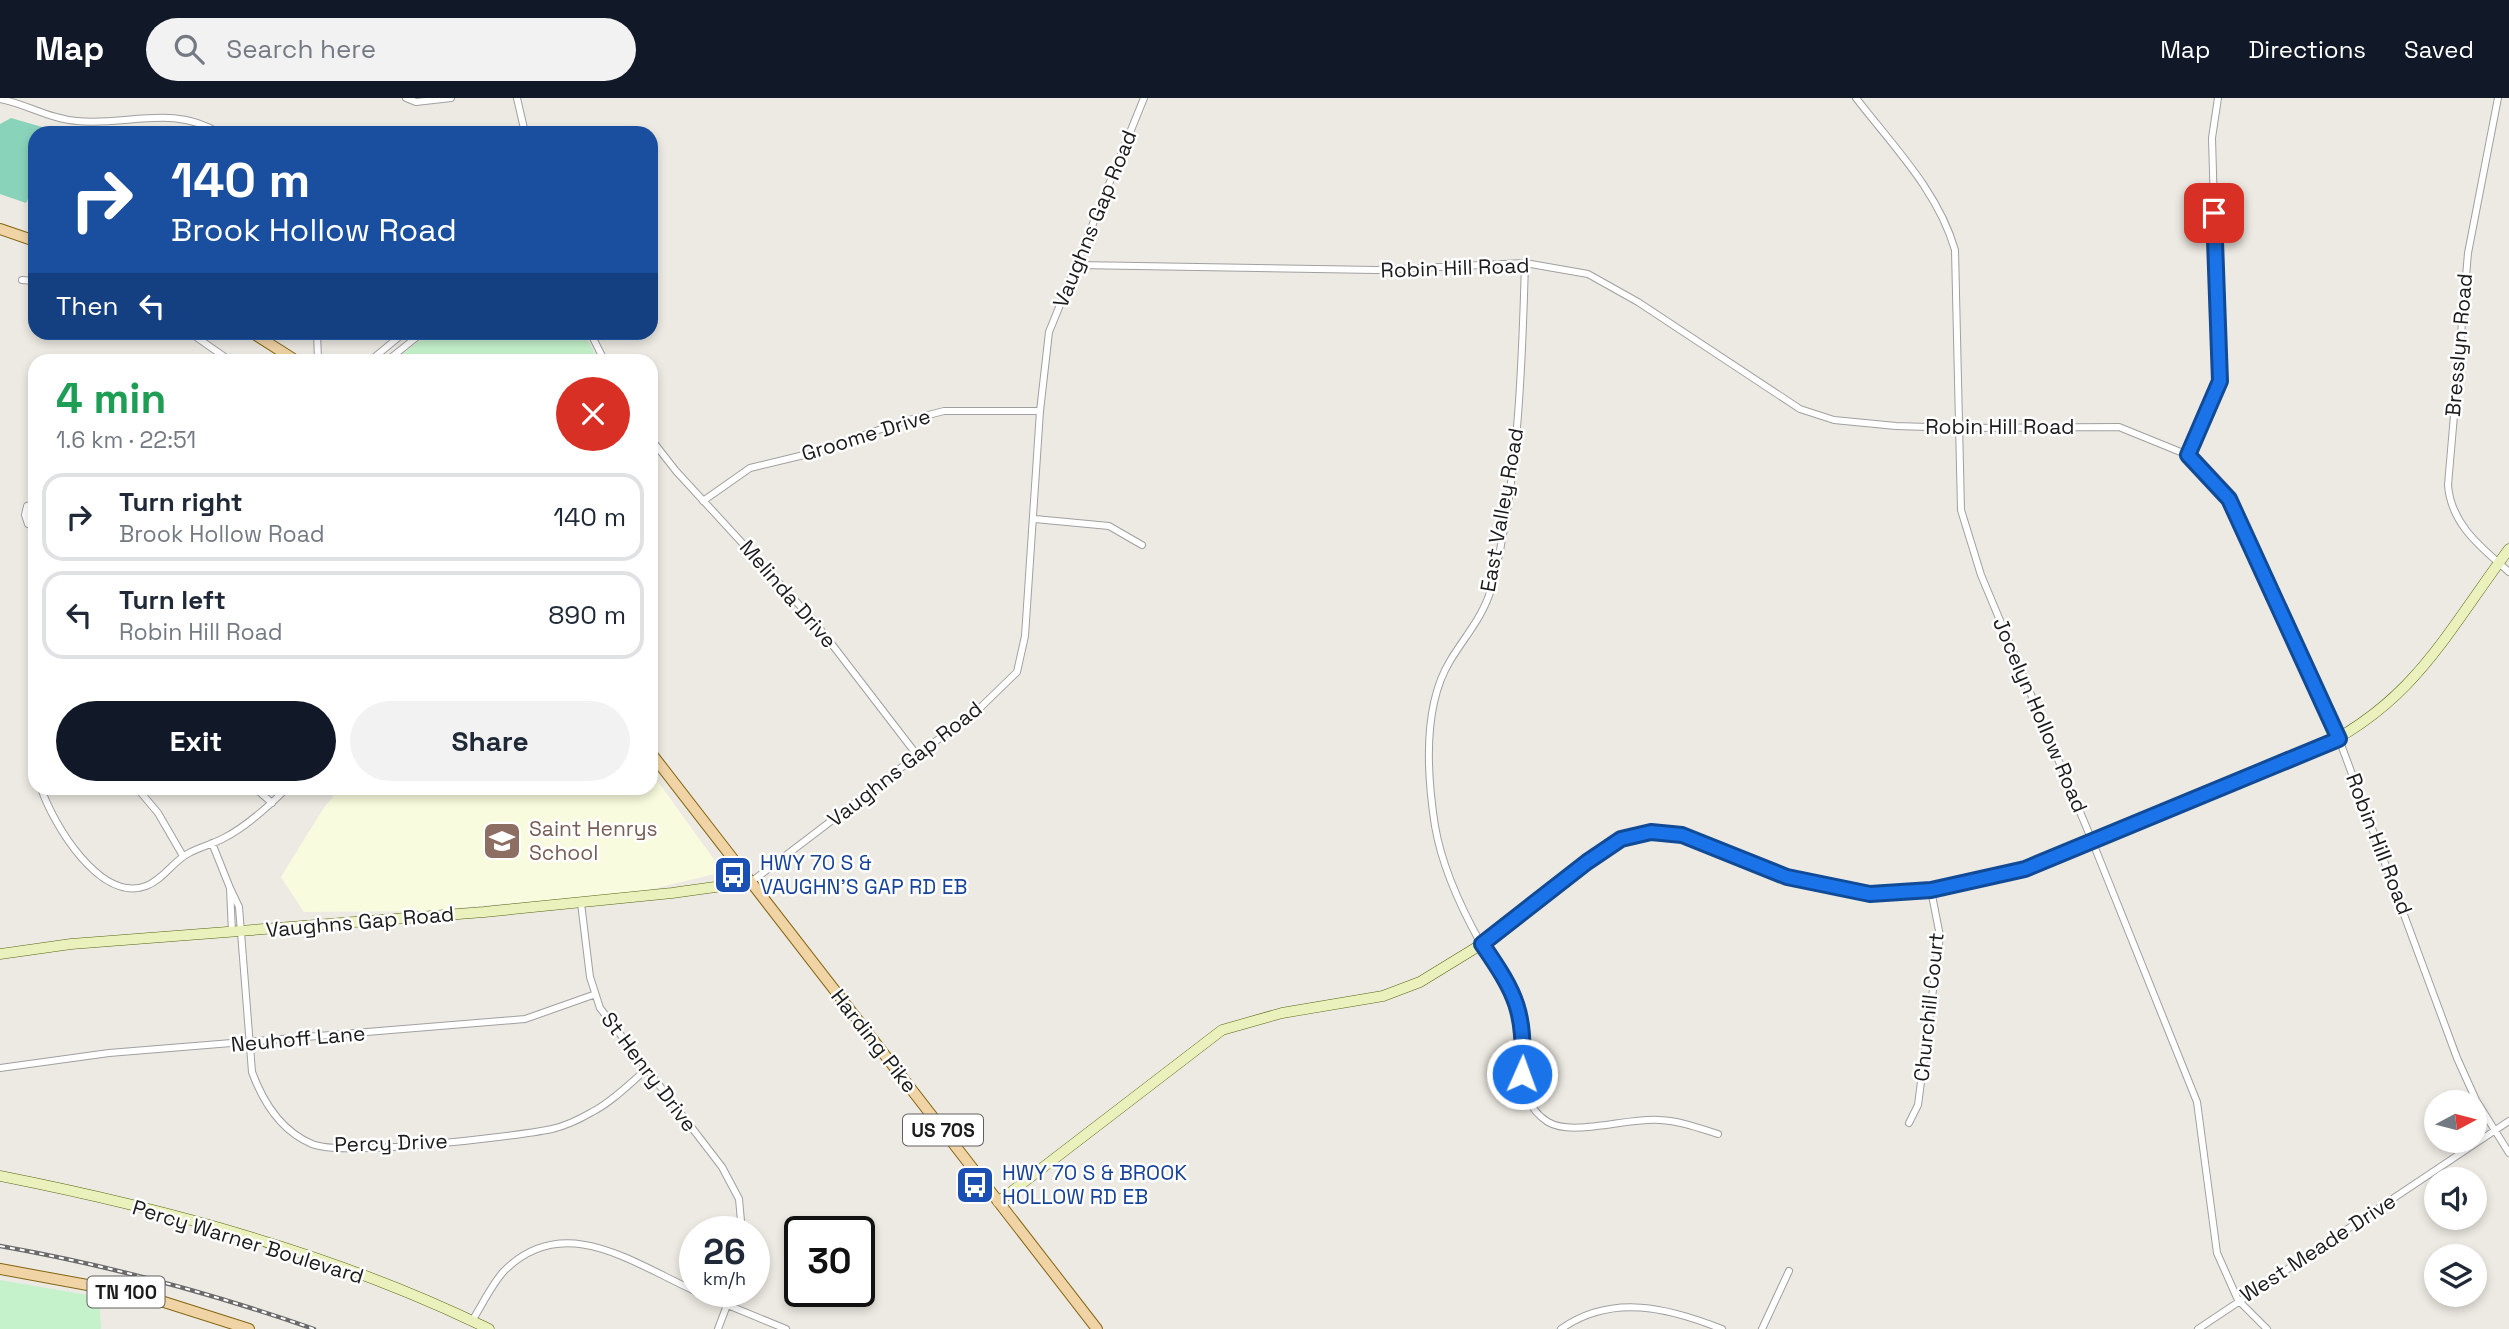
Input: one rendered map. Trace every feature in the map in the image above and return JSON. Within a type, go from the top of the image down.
[{"type":"main road","points":[[0,229],[28,239]]},
{"type":"main road","points":[[264,340],[286,354]]},
{"type":"main road","name":"Harding Pike","points":[[658,762],[1097,1329]]},
{"type":"main road","name":"TN 100","points":[[0,1269],[142,1295],[250,1329]]},
{"type":"street","points":[[406,98],[416,102],[452,98]]},
{"type":"street","points":[[517,98],[523,126]]},
{"type":"street","name":"Vaughns Gap Road","points":[[0,954],[71,944],[582,902],[751,882],[982,706],[1017,672],[1026,636],[1040,411],[1049,332],[1144,98]]},
{"type":"street","name":"Jocelyn Hollow Road","points":[[1856,98],[1923,185],[1949,229],[1955,250],[1961,510],[1980,575],[2093,843],[2197,1102],[2217,1253],[2238,1300],[2267,1329]]},
{"type":"street","points":[[2188,455],[2220,381],[2212,138],[2218,98]]},
{"type":"street","name":"Bresslyn Road","points":[[2498,98],[2468,253],[2448,485],[2449,498],[2464,529],[2509,572]]},
{"type":"street","points":[[0,99],[67,120],[173,117],[195,121],[205,126]]},
{"type":"street","name":"Robin Hill Road","points":[[1077,265],[1376,270],[1525,262],[1588,274],[1638,302],[1800,409],[1834,420],[1961,428],[2119,427],[2188,455],[2229,499],[2339,739],[2457,1058],[2476,1100],[2509,1153]]},
{"type":"street","name":"East Valley Road","points":[[1525,262],[1522,373],[1511,478],[1492,585],[1485,609],[1441,679],[1430,748],[1429,780],[1435,829],[1457,899],[1482,944],[1511,986],[1523,1033],[1523,1090],[1532,1108],[1549,1123],[1566,1128],[1657,1119],[1681,1122],[1718,1134]]},
{"type":"street","points":[[22,280],[28,280]]},
{"type":"street","points":[[200,340],[220,354]]},
{"type":"street","points":[[378,354],[395,340]]},
{"type":"street","points":[[395,354],[412,340]]},
{"type":"street","name":"Groome Drive","points":[[703,501],[750,468],[808,454],[905,421],[944,411],[1040,411]]},
{"type":"street","name":"Melinda Drive","points":[[658,447],[703,501],[807,611],[918,755]]},
{"type":"street","points":[[28,506],[25,515],[28,524]]},
{"type":"street","points":[[1035,519],[1110,526],[1142,545]]},
{"type":"street","points":[[998,1202],[1222,1031],[1282,1013],[1383,996],[1420,982],[1482,944],[1621,839],[1651,832],[1682,835],[1760,868],[1811,884],[1870,894],[1931,890],[2004,875],[2093,843],[2339,739],[2399,696],[2417,676],[2509,549]]},
{"type":"street","points":[[44,795],[50,811],[68,839],[110,883],[125,888],[146,886],[160,878],[183,856],[229,836],[280,795]]},
{"type":"street","points":[[143,795],[158,813],[183,856]]},
{"type":"street","points":[[263,795],[272,803]]},
{"type":"street","name":"Percy Drive","points":[[212,843],[230,888],[252,1072],[261,1097],[283,1125],[313,1144],[344,1148],[493,1138],[555,1128],[594,1111],[647,1069]]},
{"type":"street","name":"Churchill Court","points":[[1909,1123],[1917,1105],[1940,936],[1931,890]]},
{"type":"street","name":"St Henry Drive","points":[[582,902],[593,995],[611,1026],[722,1167],[739,1199],[741,1216]]},
{"type":"street","name":"Neuhoff Lane","points":[[0,1068],[109,1053],[248,1044],[526,1019],[593,995]]},
{"type":"street","name":"West Meade Drive","points":[[2198,1329],[2509,1121]]},
{"type":"street","name":"Percy Warner Boulevard","points":[[0,1177],[86,1193],[216,1227],[346,1270],[489,1329]]},
{"type":"street","points":[[472,1321],[504,1272],[535,1248],[563,1241],[589,1243],[679,1283]]},
{"type":"street","points":[[1762,1329],[1789,1271]]},
{"type":"street","points":[[718,1329],[728,1307]]},
{"type":"street","points":[[731,1307],[786,1329]]},
{"type":"street","points":[[1561,1329],[1596,1312],[1633,1307],[1665,1308],[1722,1329]]},
{"type":"shaded area","name":"Saint Henrys School","points":[[658,782],[723,872],[640,892],[422,911],[304,912],[281,877],[334,795],[658,795]]},
{"type":"green space","points":[[11,118],[39,126],[28,126],[26,203],[0,194],[0,124]]},
{"type":"green space","points":[[420,340],[588,340],[595,354],[403,354]]},
{"type":"green space","points":[[0,1280],[99,1297],[101,1329],[0,1329]]},
{"type":"railway","points":[[0,1246],[158,1281],[314,1329]]},
{"type":"place","name":"Saint Henrys School","points":[[502,841]]},
{"type":"place","name":"HWY 70 S & VAUGHN'S GAP RD EB","points":[[733,875]]},
{"type":"place","name":"HWY 70 S & BROOK HOLLOW RD EB","points":[[975,1185]]},
{"type":"route","points":[[1522,1074],[1524,1047],[1519,1011],[1511,986],[1482,944],[1587,862],[1621,839],[1651,832],[1682,835],[1760,868],[1811,884],[1870,894],[1931,890],[1994,878],[2063,855],[2339,739],[2229,499],[2188,455],[2220,381],[2214,213]]}]
